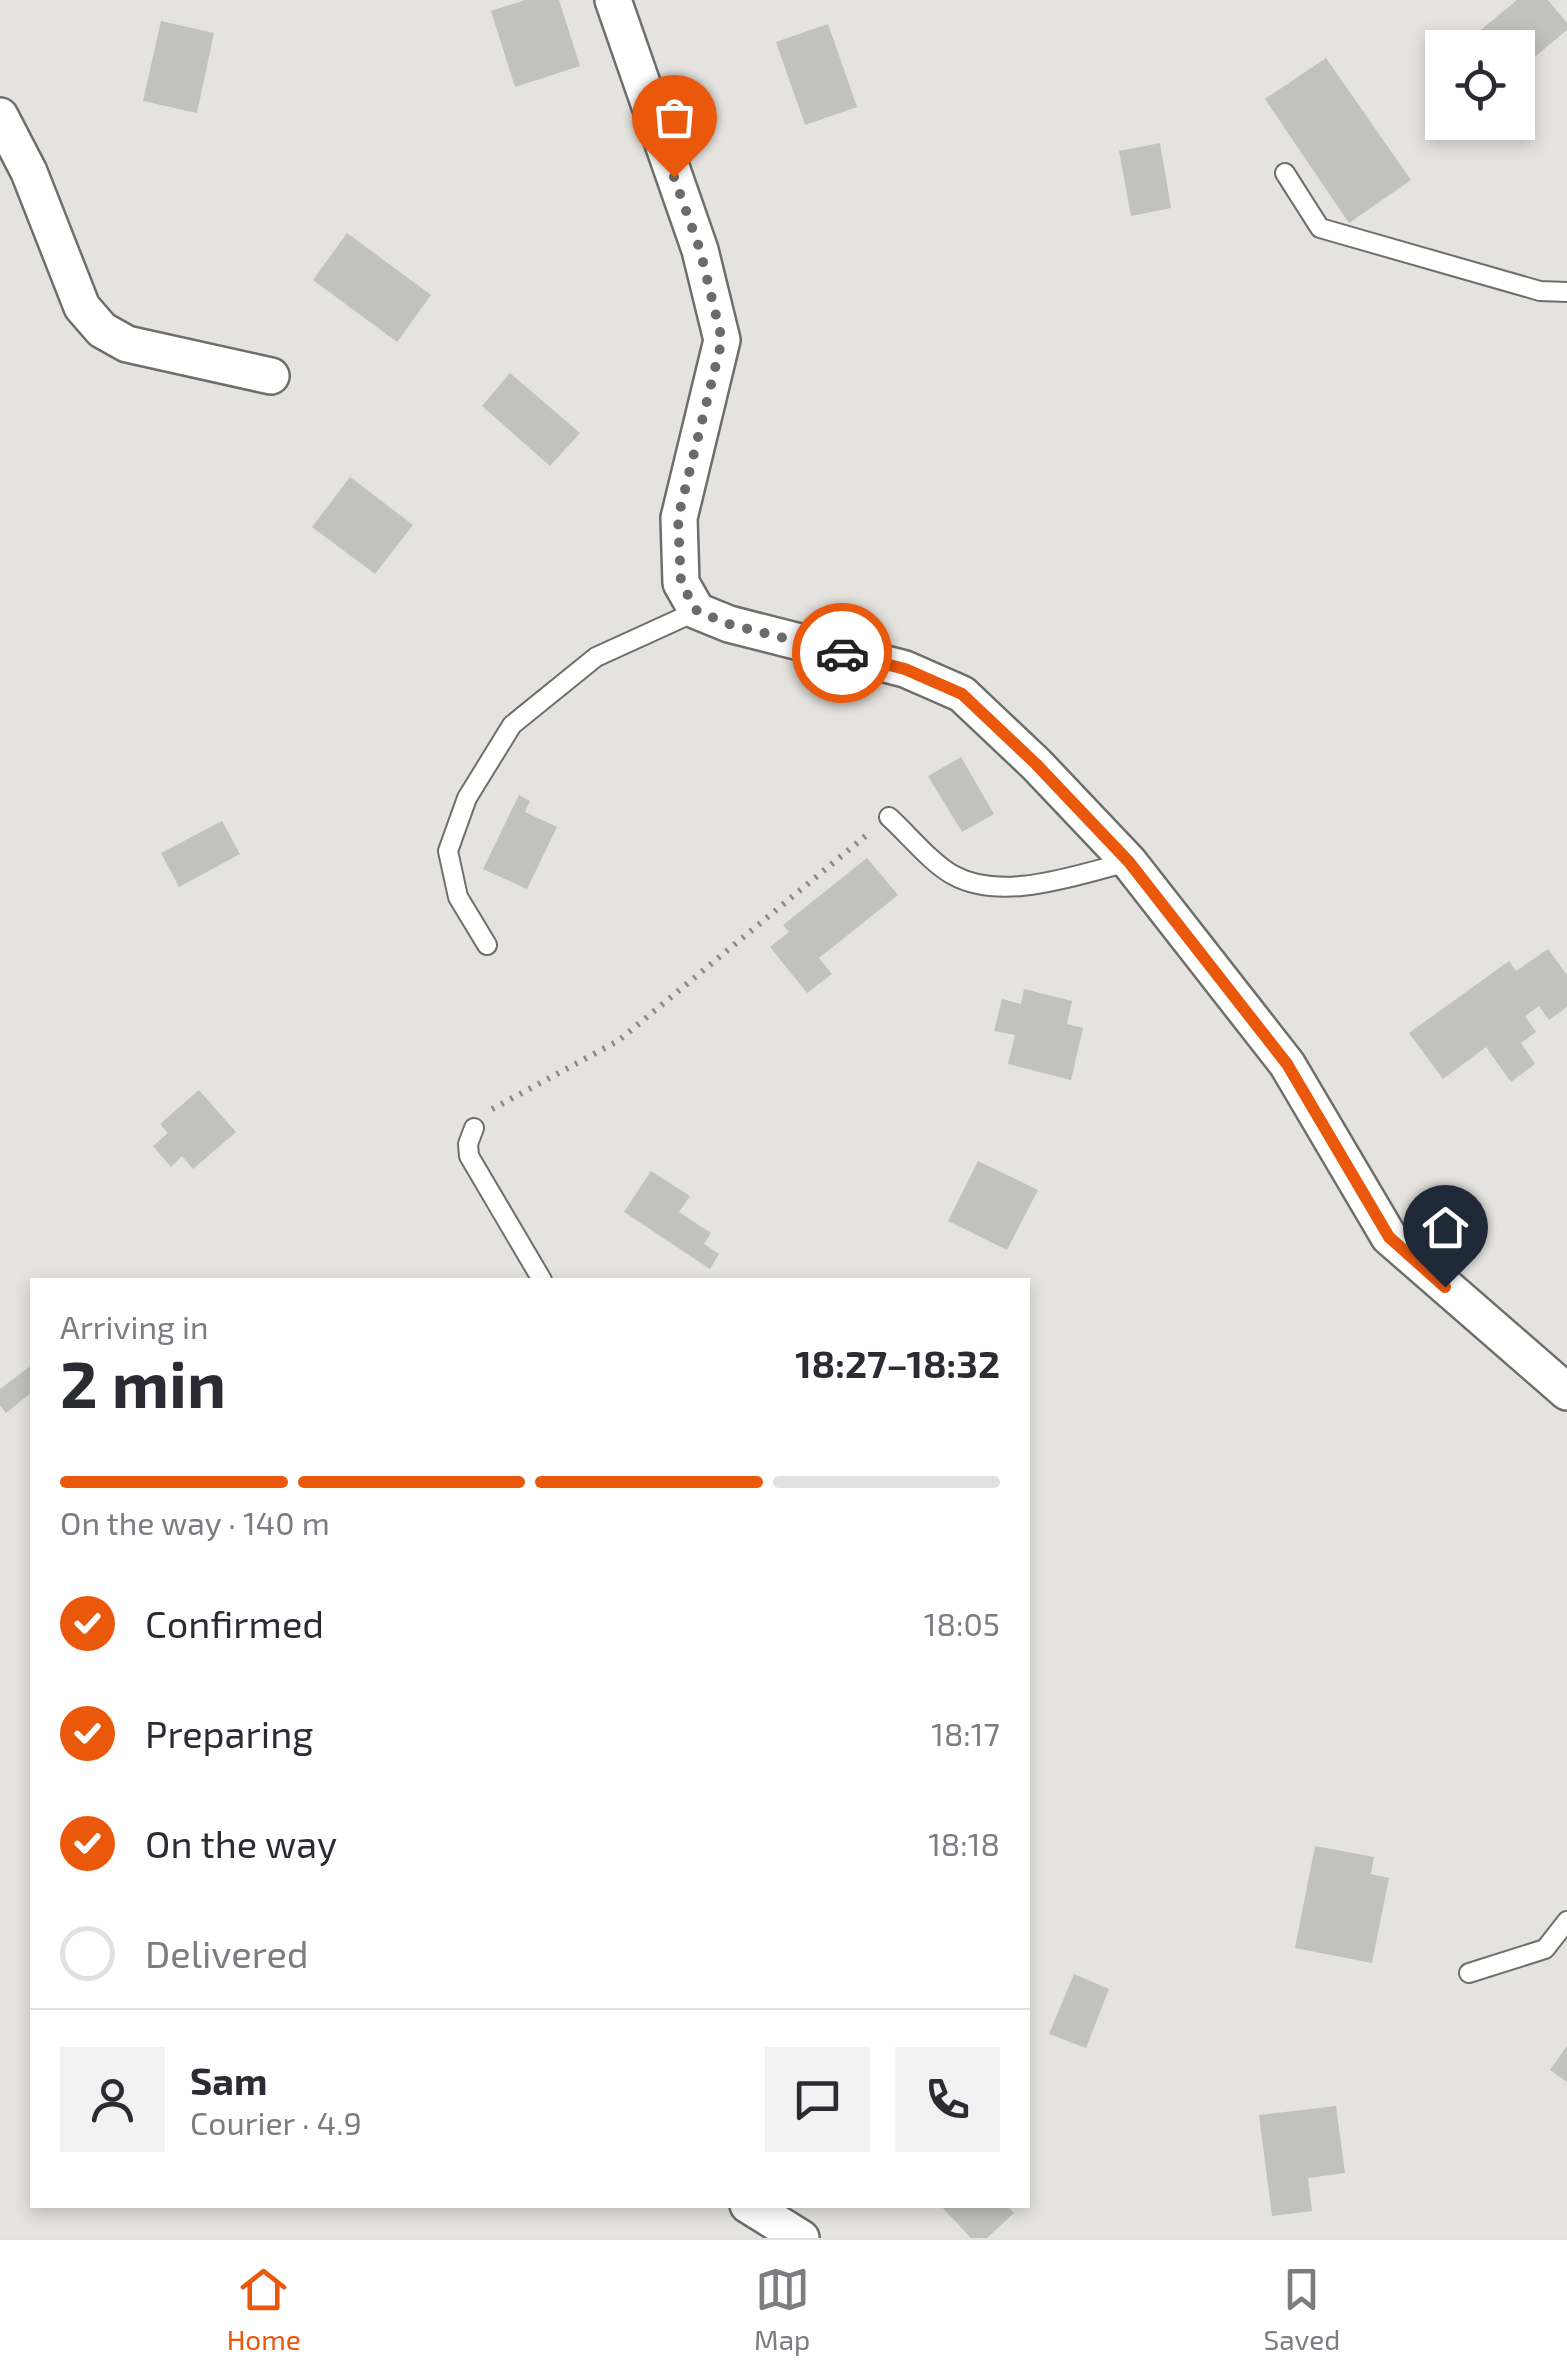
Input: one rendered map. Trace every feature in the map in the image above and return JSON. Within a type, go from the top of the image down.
[{"type":"street","points":[[613,0],[700,250],[722,340],[678,518],[681,583],[697,611],[729,624],[905,669],[962,694],[1036,764],[1129,862],[1287,1064],[1389,1237],[1567,1392]]},
{"type":"street","points":[[0,116],[29,172],[82,308],[102,330],[127,344],[270,376]]},
{"type":"street","points":[[753,2208],[802,2238]]},
{"type":"lane","points":[[1285,174],[1320,228],[1540,291],[1567,292]]},
{"type":"lane","points":[[487,945],[458,896],[448,850],[468,798],[512,725],[596,657],[697,611]]},
{"type":"lane","points":[[889,817],[952,875],[989,886],[1031,884],[1129,862]]},
{"type":"lane","points":[[474,1128],[468,1144],[469,1156],[541,1278]]},
{"type":"lane","points":[[1468,1973],[1545,1949],[1567,1922]]},
{"type":"path","points":[[474,1128],[492,1109],[618,1041],[889,817]]},
{"type":"building","points":[[525,0],[559,0],[580,66],[515,87],[491,11]]},
{"type":"building","points":[[1517,0],[1548,0],[1567,23],[1567,30],[1535,57],[1535,30],[1481,30]]},
{"type":"building","points":[[161,21],[214,33],[197,113],[143,101]]},
{"type":"building","points":[[828,24],[857,107],[805,125],[776,42]]},
{"type":"building","points":[[1326,58],[1411,180],[1349,223],[1265,99]]},
{"type":"building","points":[[1160,143],[1171,208],[1131,216],[1119,151]]},
{"type":"building","points":[[347,233],[431,295],[397,342],[313,280]]},
{"type":"building","points":[[510,373],[580,433],[550,466],[482,406]]},
{"type":"building","points":[[350,477],[413,525],[375,574],[312,527]]},
{"type":"building","points":[[961,757],[994,814],[962,832],[928,776]]},
{"type":"building","points":[[519,795],[530,801],[525,812],[557,827],[527,889],[483,869]]},
{"type":"building","points":[[222,821],[240,854],[179,887],[161,853]]},
{"type":"building","points":[[867,858],[898,895],[819,958],[832,974],[807,993],[770,947],[789,932],[783,925]]},
{"type":"building","points":[[1548,949],[1567,975],[1567,1007],[1549,1020],[1539,1006],[1525,1016],[1536,1032],[1521,1043],[1535,1064],[1511,1082],[1486,1047],[1443,1079],[1409,1033],[1509,961],[1516,971]]},
{"type":"building","points":[[1024,989],[1072,1001],[1067,1024],[1083,1028],[1071,1080],[1008,1064],[1015,1035],[994,1031],[1002,999],[1021,1004]]},
{"type":"building","points":[[199,1090],[236,1132],[193,1169],[182,1156],[171,1167],[153,1146],[168,1133],[160,1124]]},
{"type":"building","points":[[978,1161],[1038,1190],[1007,1250],[948,1221]]},
{"type":"building","points":[[651,1171],[690,1196],[679,1212],[711,1233],[704,1244],[719,1254],[710,1269],[624,1212]]},
{"type":"building","points":[[30,1366],[30,1394],[6,1413],[0,1405],[0,1389]]},
{"type":"building","points":[[1315,1846],[1374,1857],[1371,1874],[1389,1878],[1372,1963],[1295,1948]]},
{"type":"building","points":[[1074,1974],[1109,1989],[1086,2048],[1049,2034]]},
{"type":"building","points":[[1567,2046],[1567,2082],[1550,2070]]},
{"type":"building","points":[[1336,2106],[1345,2173],[1308,2178],[1312,2211],[1272,2216],[1259,2115]]},
{"type":"building","points":[[943,2208],[1010,2208],[1014,2213],[987,2238],[971,2238]]},
{"type":"way so far","points":[[674,177],[700,250],[722,340],[678,518],[681,583],[697,611],[729,624],[842,653]]},
{"type":"route","points":[[842,653],[905,669],[962,694],[1036,764],[1129,862],[1287,1064],[1389,1237],[1445,1287]]}]
